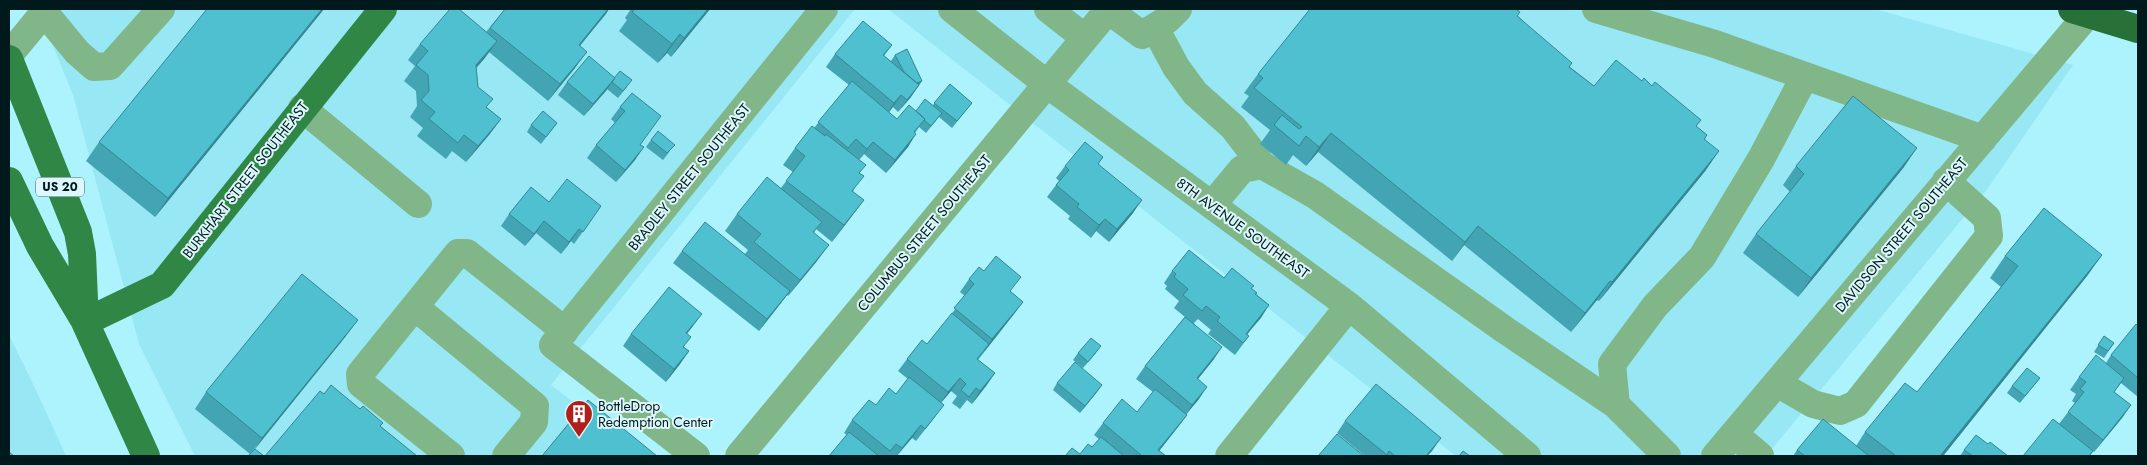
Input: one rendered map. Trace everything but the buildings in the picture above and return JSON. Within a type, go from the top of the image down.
[{"type":"highway","points":[[2080,11],[2138,29]]},
{"type":"main road","name":"BURKHART STREET SOUTHEAST","points":[[86,322],[162,286],[302,108],[383,9]]},
{"type":"main road","name":"US 20","points":[[9,59],[78,232],[82,254],[86,322]]},
{"type":"main road","name":"US 20","points":[[9,181],[40,246],[86,322],[146,456]]},
{"type":"street","points":[[9,55],[46,10],[76,52],[94,67],[110,66],[161,9]]},
{"type":"street","name":"BRADLEY STREET SOUTHEAST","points":[[559,338],[824,9]]},
{"type":"street","name":"8TH AVENUE SOUTHEAST","points":[[952,9],[1047,84],[1349,306],[1528,456]]},
{"type":"street","points":[[1048,9],[1085,38]]},
{"type":"street","points":[[1109,9],[1142,35],[1168,19],[1178,9]]},
{"type":"street","name":"COLUMBUS STREET SOUTHEAST","points":[[739,456],[1109,9]]},
{"type":"street","points":[[1596,9],[1715,44],[1983,139]]},
{"type":"street","name":"DAVIDSON STREET SOUTHEAST","points":[[1715,456],[1983,139],[2080,11]]},
{"type":"street","points":[[1155,28],[1176,67],[1196,93],[1232,127],[1262,165],[1315,195],[1505,330],[1616,405],[1667,456]]},
{"type":"street","points":[[1616,405],[1612,364],[1655,306],[1702,257],[1761,159],[1805,76]]},
{"type":"street","points":[[302,108],[418,204]]},
{"type":"street","points":[[1212,205],[1242,169],[1262,165]]},
{"type":"street","points":[[1777,383],[1813,404],[1840,411],[1856,404],[1989,236],[1987,218],[1946,181]]},
{"type":"street","points":[[451,456],[361,384],[360,374],[458,253],[467,253],[559,338],[696,456]]},
{"type":"street","points":[[1229,456],[1349,306]]},
{"type":"street","points":[[415,307],[535,406],[534,422],[506,456]]},
{"type":"street","points":[[1734,434],[1760,456]]},
{"type":"shaded area","points":[[38,9],[855,9],[551,385],[643,456],[195,456],[139,344],[73,95]]},
{"type":"shaded area","points":[[888,9],[1875,9],[2073,65],[1988,188],[1766,456],[1456,456]]},
{"type":"shaded area","points":[[9,335],[35,388],[66,456],[9,456]]},
{"type":"place","name":"BottleDrop Redemption Center","points":[[579,438]]}]
